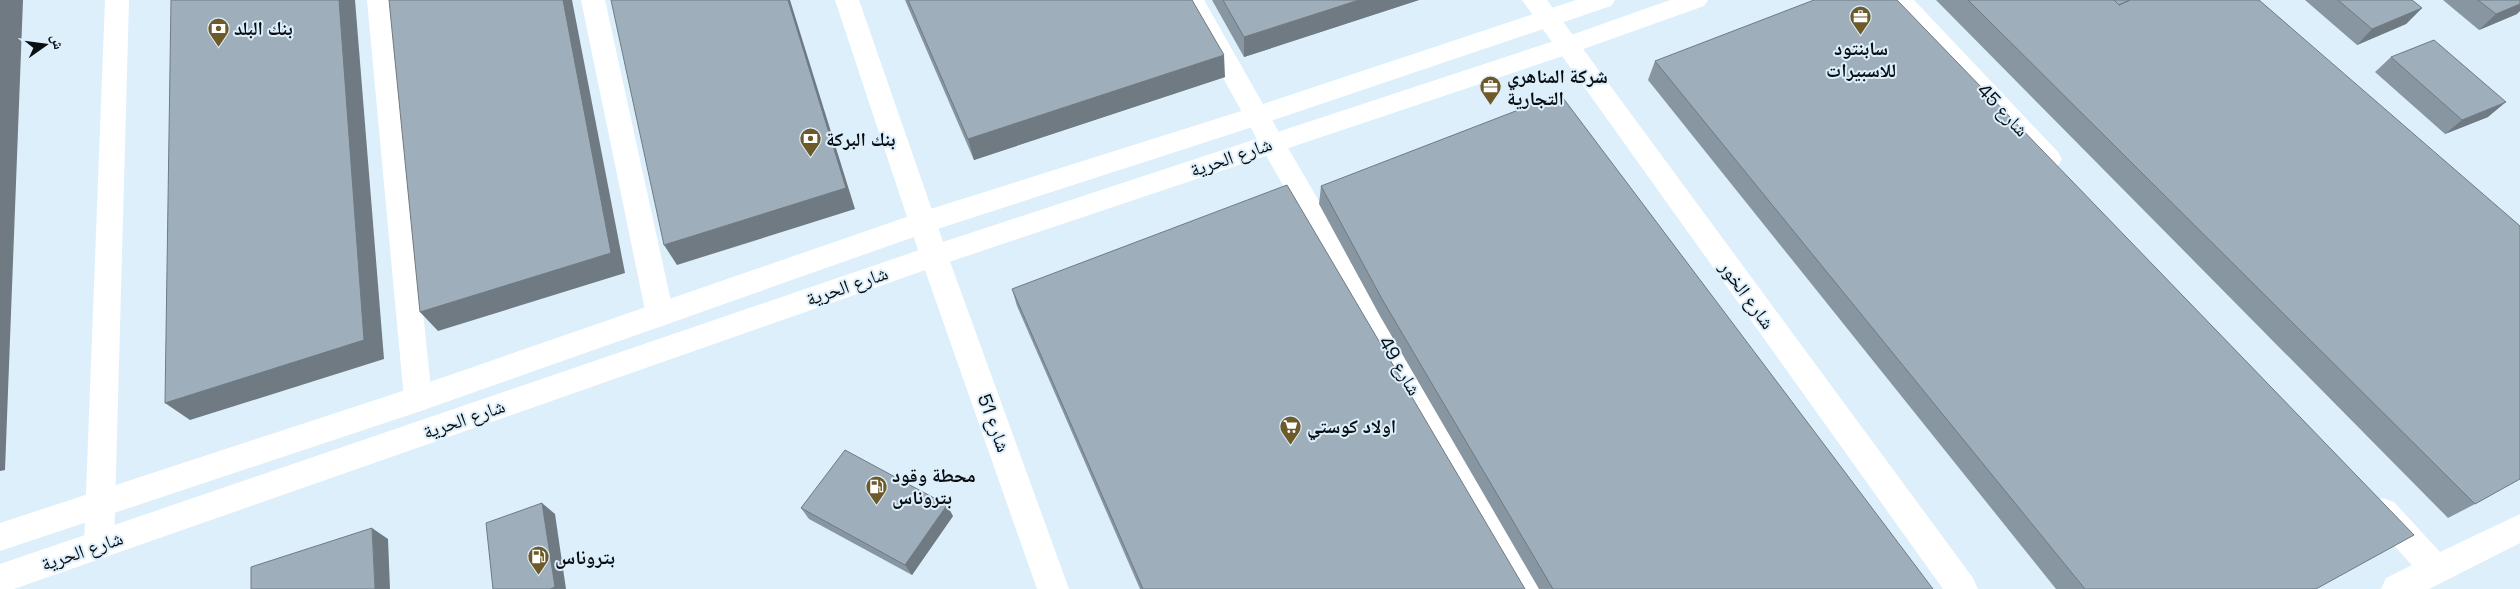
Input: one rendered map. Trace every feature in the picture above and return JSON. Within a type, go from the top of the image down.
[{"type":"main road","points":[[99,545],[102,504],[118,0]]},
{"type":"main road","points":[[379,0],[418,399]]},
{"type":"main road","points":[[593,0],[660,315]]},
{"type":"main road","name":"شارع 51","points":[[846,0],[924,222],[934,256],[1053,589]]},
{"type":"main road","name":"شارع 49","points":[[1192,0],[1256,116],[1529,589]]},
{"type":"main road","name":"شارع الحرية","points":[[0,537],[418,399],[924,222],[1256,116],[1540,9],[1604,0]]},
{"type":"main road","name":"شارع الحرية","points":[[0,579],[934,256],[1566,46],[1696,0]]},
{"type":"main road","name":"شارع 45","points":[[1900,0],[2070,180]]},
{"type":"main road","name":"شارع الخور","points":[[1540,9],[1962,589]]},
{"type":"main road","points":[[2368,497],[2436,569]]},
{"type":"main road","points":[[2397,589],[2520,528]]},
{"type":"building","points":[[171,0],[339,0],[364,340],[165,403]]},
{"type":"building","points":[[389,0],[563,0],[611,253],[420,312]]},
{"type":"building","points":[[611,0],[788,0],[846,188],[664,245]]},
{"type":"building","points":[[908,0],[1192,0],[1224,55],[968,139]]},
{"type":"building","points":[[1223,0],[1359,0],[1244,37]]},
{"type":"building","points":[[1814,0],[1897,0],[2414,535],[2316,589],[2085,589],[1655,61]]},
{"type":"building","points":[[1968,0],[2114,0],[2119,5],[2130,0],[2259,0],[2520,226],[2520,479],[2475,504]]},
{"type":"building","points":[[2114,0],[2130,0],[2119,5]]},
{"type":"building","points":[[2338,0],[2412,0],[2422,8],[2372,29]]},
{"type":"building","points":[[2478,0],[2520,0],[2520,4],[2496,14]]},
{"type":"building","points":[[2434,40],[2506,102],[2462,120],[2391,57]]},
{"type":"building","points":[[1560,94],[1933,589],[1553,589],[1382,299],[1321,186]]},
{"type":"building","points":[[1287,185],[1525,589],[1143,589],[1012,289]]},
{"type":"building","points":[[845,450],[947,505],[905,565],[801,508]]},
{"type":"building","points":[[542,503],[555,587],[550,589],[493,589],[486,523]]},
{"type":"building","points":[[372,528],[375,589],[251,589],[251,567]]},
{"type":"place","name":"سابنتود للاسبيرات","points":[[1861,36]]},
{"type":"place","name":"بنك البلد","points":[[218,47]]},
{"type":"place","name":"شركة المناهري التجارية","points":[[1491,106]]},
{"type":"place","name":"بنك البركة","points":[[810,158]]},
{"type":"place","name":"اولاد كوستي","points":[[1291,445]]},
{"type":"place","name":"محطة وقود بتروناس","points":[[876,505]]},
{"type":"place","name":"بتروناس","points":[[539,576]]}]
